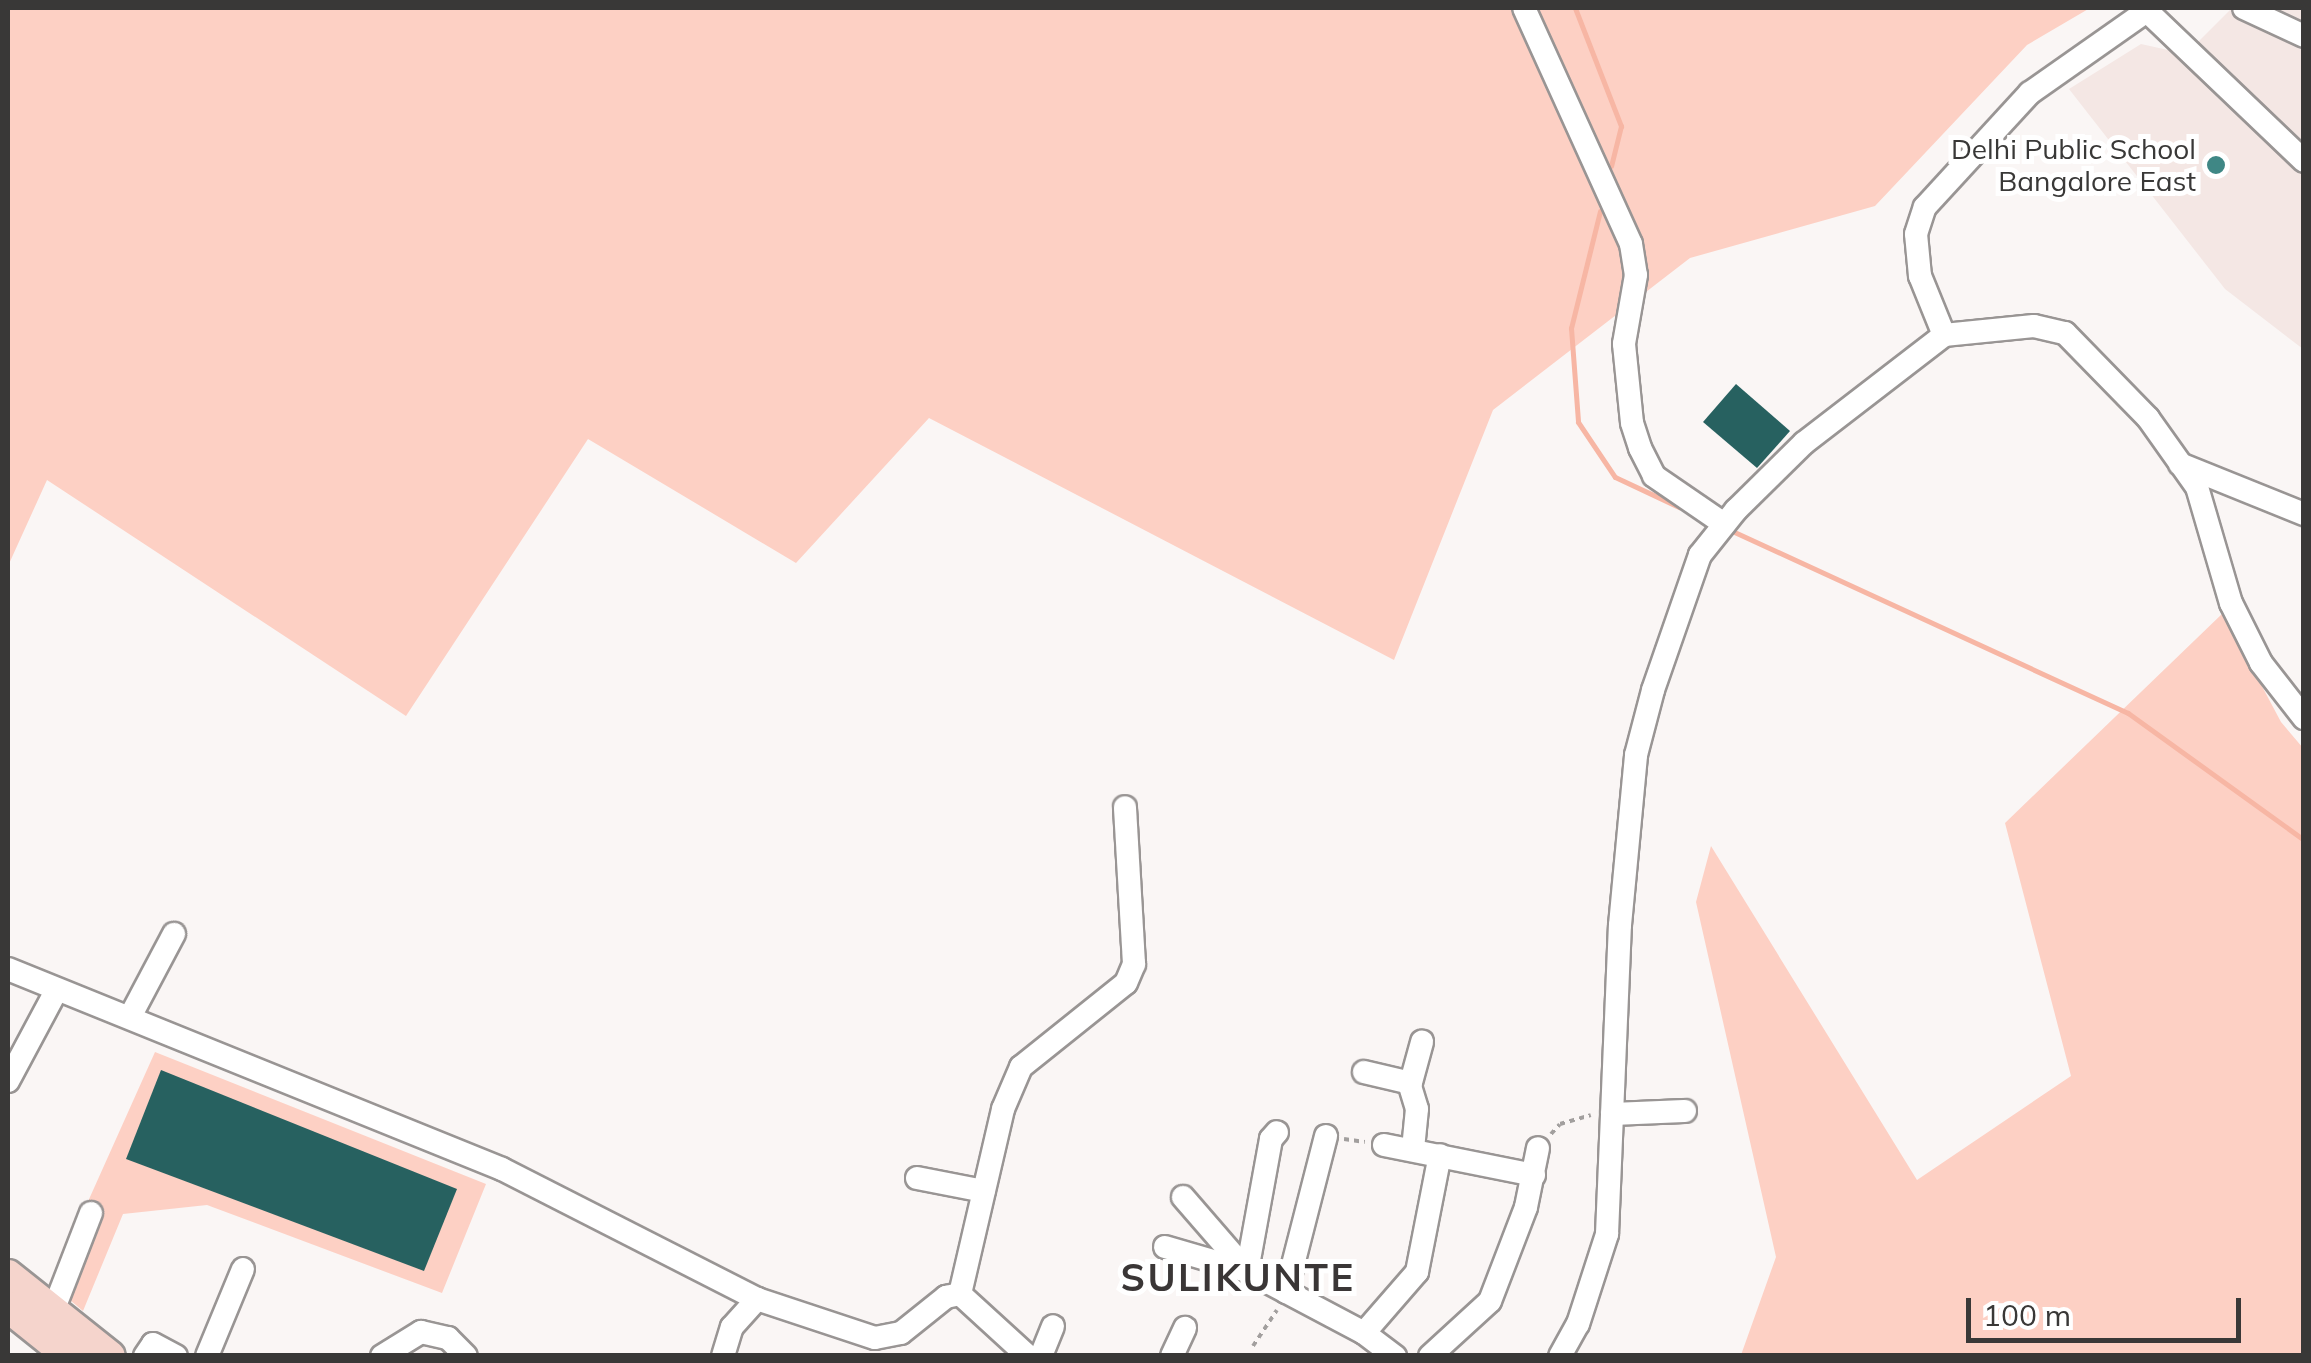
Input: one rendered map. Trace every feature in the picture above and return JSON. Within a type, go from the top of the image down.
[{"type":"main road","points":[[8,1275],[23,1309],[69,1356]]},
{"type":"main road","points":[[23,1309],[110,1356]]},
{"type":"street","points":[[1524,8],[1631,244],[1636,275],[1624,344],[1632,423],[1640,448],[1654,476],[1720,529]]},
{"type":"street","points":[[2244,8],[2304,36]]},
{"type":"street","points":[[1944,335],[1920,276],[1916,234],[1925,207],[2030,93],[2149,9],[2304,161]]},
{"type":"street","points":[[1560,1356],[1578,1324],[1605,1248],[1614,1152],[1620,924],[1636,755],[1653,690],[1695,566],[1720,529],[1804,442],[1944,335],[2034,326],[2065,334],[2080,344],[2148,418],[2199,494],[2231,603],[2262,663],[2304,718]]},
{"type":"street","points":[[2180,464],[2304,514]]},
{"type":"street","points":[[960,1294],[1003,1109],[1022,1066],[1126,983],[1134,964],[1125,807]]},
{"type":"street","points":[[130,1017],[174,934]]},
{"type":"street","points":[[8,968],[502,1169],[757,1299],[875,1338],[900,1334],[946,1297],[960,1294]]},
{"type":"street","points":[[8,1081],[56,990]]},
{"type":"street","points":[[1413,1149],[1418,1109],[1411,1083],[1422,1042]]},
{"type":"street","points":[[1364,1072],[1411,1083]]},
{"type":"street","points":[[1612,1114],[1686,1111]]},
{"type":"street","points":[[1247,1271],[1271,1139],[1277,1132]]},
{"type":"street","points":[[1286,1292],[1326,1136]]},
{"type":"street","points":[[1384,1145],[1534,1175]]},
{"type":"street","points":[[1430,1356],[1490,1301],[1534,1175],[1538,1148]]},
{"type":"street","points":[[1364,1333],[1418,1272],[1440,1155]]},
{"type":"street","points":[[917,1178],[984,1190]]},
{"type":"street","points":[[1183,1197],[1247,1271]]},
{"type":"street","points":[[23,1309],[91,1212]]},
{"type":"street","points":[[1165,1247],[1247,1271],[1364,1333],[1395,1356]]},
{"type":"street","points":[[207,1356],[243,1269]]},
{"type":"street","points":[[960,1294],[1028,1356]]},
{"type":"street","points":[[722,1356],[732,1327],[757,1299]]},
{"type":"street","points":[[1041,1356],[1052,1326]]},
{"type":"street","points":[[1172,1356],[1185,1328]]},
{"type":"street","points":[[382,1356],[421,1332],[448,1338],[466,1356]]},
{"type":"street","points":[[145,1356],[153,1344],[176,1356]]},
{"type":"path","points":[[1538,1148],[1570,1120],[1612,1114]]},
{"type":"path","points":[[1326,1136],[1384,1145]]},
{"type":"path","points":[[1253,1346],[1286,1292]]},
{"type":"shaded area","points":[[8,8],[2090,8],[2027,45],[1875,206],[1690,258],[1493,410],[1394,660],[929,418],[796,563],[588,439],[406,716],[47,480],[8,566]]},
{"type":"shaded area","name":"Delhi Public School Bangalore East","points":[[2232,8],[2303,9],[2303,349],[2225,289],[2069,89],[2141,44],[2186,54]]},
{"type":"shaded area","points":[[2223,613],[2281,722],[2303,748],[2303,1355],[1741,1355],[1776,1257],[1696,902],[1711,846],[1917,1180],[2071,1076],[2005,823]]},
{"type":"shaded area","points":[[155,1052],[486,1184],[442,1293],[207,1205],[123,1214],[83,1311],[51,1284]]},
{"type":"building","points":[[1736,384],[1790,431],[1757,468],[1703,422]]},
{"type":"building","points":[[161,1070],[457,1189],[424,1271],[126,1159]]},
{"type":"waterway","points":[[1575,8],[1621,126],[1611,166]]},
{"type":"waterway","points":[[1600,211],[1571,328],[1578,422],[1615,477],[1679,507]]},
{"type":"waterway","points":[[1730,530],[2128,713],[2304,840]]},
{"type":"place","name":"Delhi Public School Bangalore East","points":[[2216,165]]},
{"type":"district","name":"SULIKUNTE","points":[[1238,1278]]}]
